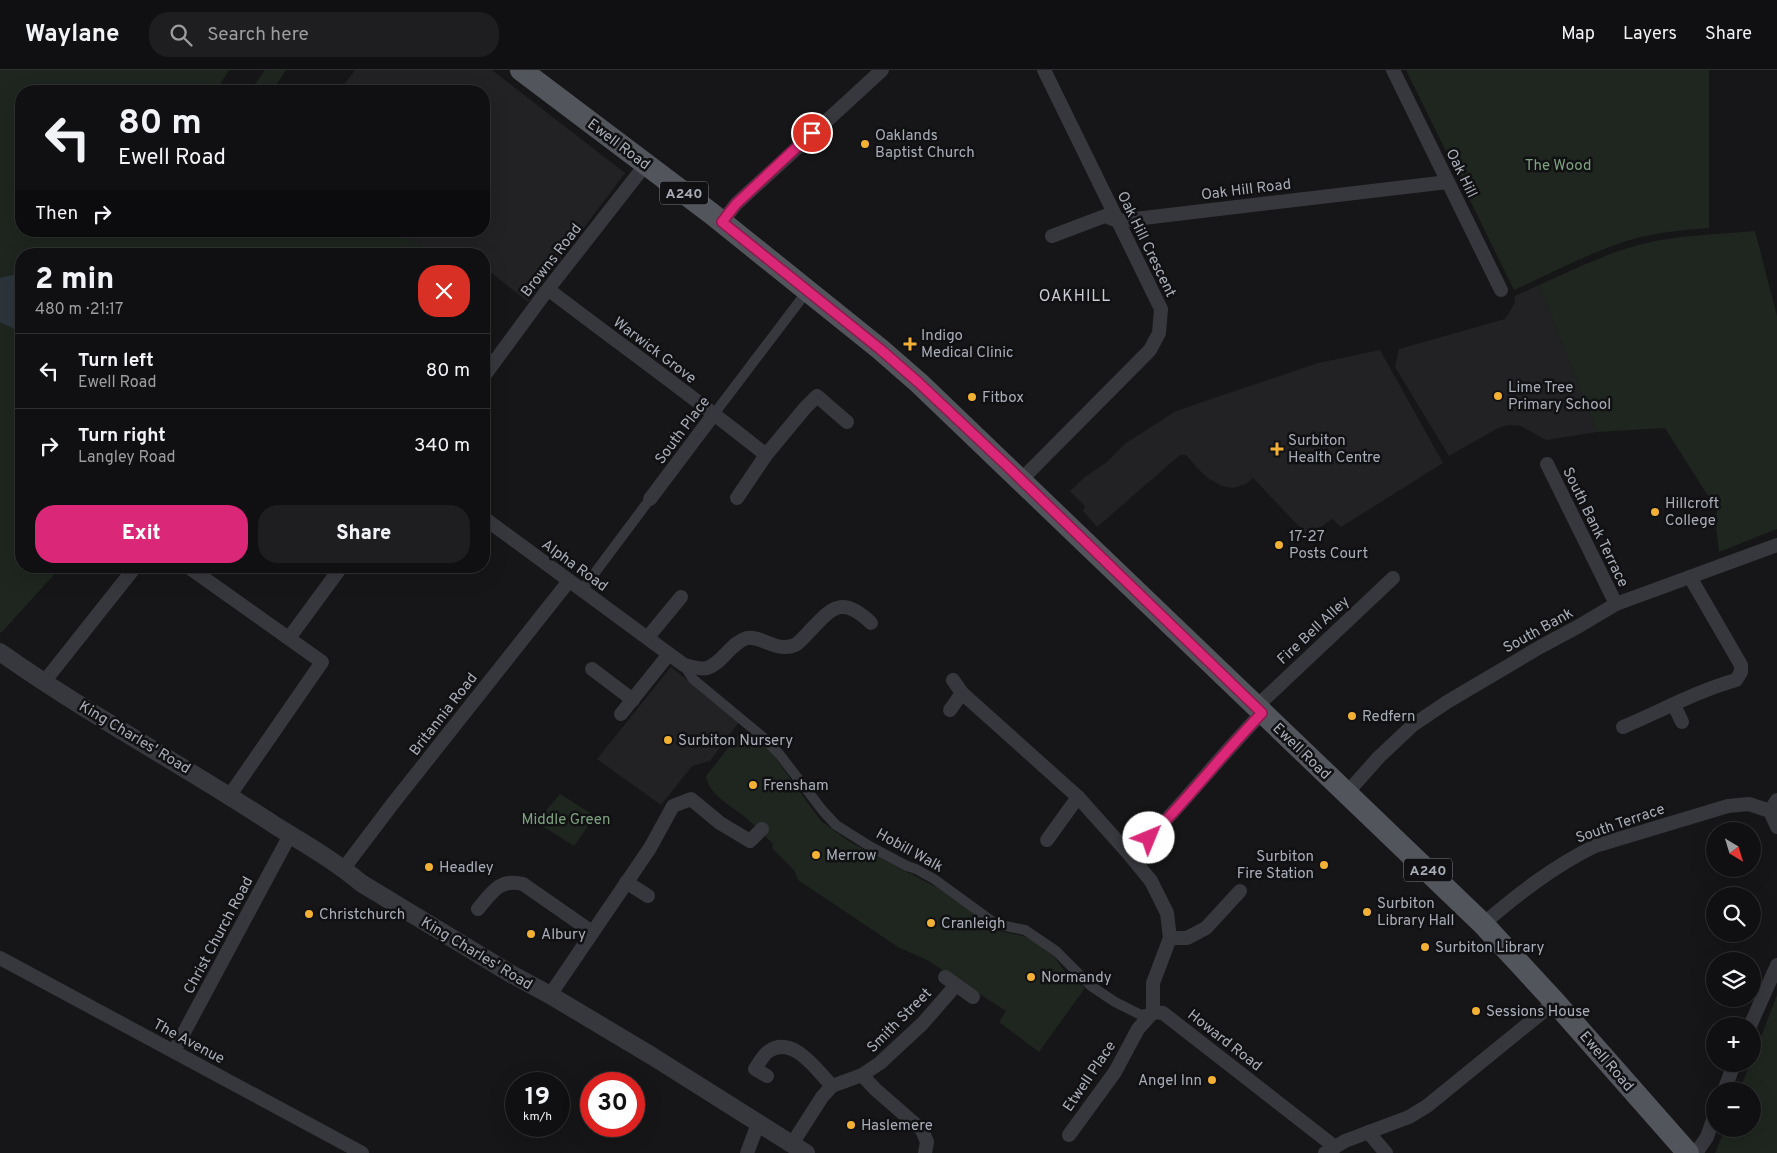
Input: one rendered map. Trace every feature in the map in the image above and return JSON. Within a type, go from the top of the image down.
[{"type":"main road","name":"Ewell Road","points":[[521,70],[722,222],[808,290],[919,383],[1483,924],[1555,1002],[1688,1153]]},
{"type":"street","points":[[722,222],[736,204],[882,70]]},
{"type":"street","name":"Oak Hill Crescent","points":[[1021,480],[1150,350],[1159,333],[1161,309],[1044,70]]},
{"type":"street","name":"Oak Hill","points":[[1393,70],[1501,290]]},
{"type":"street","name":"Browns Road","points":[[490,368],[646,164]]},
{"type":"street","name":"Oak Hill Road","points":[[1052,236],[1105,216],[1118,221],[1448,182]]},
{"type":"street","name":"Warwick Grove","points":[[549,290],[766,455]]},
{"type":"street","name":"South Place","points":[[582,590],[808,290]]},
{"type":"street","points":[[737,498],[766,455],[817,396],[848,422]]},
{"type":"street","name":"South Bank Terrace","points":[[1547,464],[1616,604]]},
{"type":"street","name":"Alpha Road","points":[[490,522],[684,665]]},
{"type":"street","name":"South Bank","points":[[1346,794],[1413,725],[1482,680],[1616,604],[1777,545]]},
{"type":"street","points":[[44,682],[130,573]]},
{"type":"street","points":[[197,573],[322,662],[230,795]]},
{"type":"street","points":[[289,638],[337,573]]},
{"type":"street","points":[[1623,727],[1686,698],[1736,680],[1741,672],[1741,665],[1690,577]]},
{"type":"street","name":"Fire Bell Alley","points":[[1149,838],[1175,811],[1259,710],[1393,578]]},
{"type":"street","name":"Britannia Road","points":[[344,868],[569,581]]},
{"type":"street","points":[[648,637],[681,596]]},
{"type":"street","points":[[684,665],[706,668],[720,659],[738,642],[750,637],[785,648],[796,645],[827,612],[838,607],[852,608],[871,623]]},
{"type":"street","name":"King Charles' Road","points":[[0,652],[44,682],[230,795],[344,868],[362,883],[511,974],[652,1056],[799,1148]]},
{"type":"street","points":[[621,714],[669,654]]},
{"type":"street","name":"Hobill Walk","points":[[684,665],[693,679],[764,738],[836,824],[871,847],[934,880],[996,924],[1025,930],[1056,951],[1091,986],[1115,1002],[1141,1015],[1153,1012]]},
{"type":"street","points":[[592,668],[634,700]]},
{"type":"street","points":[[953,680],[962,693],[1078,797],[1130,854],[1151,881],[1167,913],[1170,938],[1153,983],[1153,1012]]},
{"type":"street","points":[[950,710],[962,693]]},
{"type":"street","points":[[1674,705],[1682,722]]},
{"type":"street","points":[[1048,840],[1078,797]]},
{"type":"street","points":[[550,995],[650,848],[673,806],[691,799],[720,823],[750,841],[762,829]]},
{"type":"street","name":"South Terrace","points":[[1483,924],[1532,884],[1575,855],[1595,846],[1728,806],[1749,804],[1773,806],[1777,827]]},
{"type":"street","name":"Christ Church Road","points":[[174,1051],[290,835]]},
{"type":"street","points":[[478,910],[500,885],[512,881],[524,884],[592,932]]},
{"type":"street","points":[[626,882],[648,896]]},
{"type":"street","points":[[1170,938],[1187,938],[1206,928],[1240,892]]},
{"type":"street","name":"The Avenue","points":[[0,958],[362,1153]]},
{"type":"street","points":[[1754,1017],[1777,965]]},
{"type":"street","name":"Smith Street","points":[[832,1086],[862,1075],[880,1063],[923,1023],[950,981],[973,997]]},
{"type":"street","points":[[1330,1150],[1345,1141],[1409,1117],[1427,1106],[1555,1002]]},
{"type":"street","name":"Etwell Place","points":[[1069,1135],[1115,1072],[1138,1029],[1153,1012]]},
{"type":"street","name":"Howard Road","points":[[1153,1012],[1163,1013],[1330,1150]]},
{"type":"street","points":[[757,1070],[768,1052],[781,1046],[798,1051],[832,1086],[822,1097],[799,1148]]},
{"type":"street","points":[[862,1075],[875,1089],[922,1130],[927,1142],[925,1153]]},
{"type":"street","points":[[747,1153],[758,1124]]},
{"type":"street","points":[[1368,1132],[1386,1153]]},
{"type":"street","points":[[1696,1153],[1707,1137]]},
{"type":"shaded area","points":[[355,70],[492,70],[625,173],[528,302],[490,272],[490,248],[425,248],[405,237],[490,237],[490,85],[344,85]]},
{"type":"shaded area","points":[[15,274],[15,329],[0,322],[0,278]]},
{"type":"shaded area","name":"Lime Tree Primary School","points":[[1539,285],[1597,432],[1546,440],[1521,426],[1509,425],[1498,428],[1449,456],[1395,367],[1399,349],[1505,319],[1515,302],[1515,296]]},
{"type":"shaded area","name":"Surbiton Health Centre","points":[[1380,350],[1443,463],[1341,527],[1332,519],[1308,536],[1253,478],[1246,484],[1233,488],[1222,486],[1209,479],[1186,455],[1180,455],[1097,527],[1083,511],[1085,506],[1070,491],[1085,477],[1107,462],[1126,443],[1176,411],[1318,363]]},
{"type":"shaded area","name":"Surbiton Nursery","points":[[671,667],[739,722],[710,761],[692,766],[661,805],[597,759]]},
{"type":"green space","points":[[0,70],[229,70],[220,85],[15,85],[15,237],[405,237],[425,248],[15,248],[15,573],[56,573],[0,632]]},
{"type":"green space","points":[[265,70],[286,70],[276,85],[254,85]]},
{"type":"green space","name":"The Wood","points":[[1406,70],[1709,70],[1709,228],[1655,234],[1621,243],[1514,290]]},
{"type":"green space","points":[[1755,231],[1777,316],[1777,529],[1719,552],[1716,527],[1717,510],[1665,428],[1597,432],[1539,285],[1596,260],[1640,244],[1679,237]]},
{"type":"green space","points":[[751,733],[766,745],[821,821],[850,842],[936,887],[999,931],[1023,936],[1039,944],[1052,954],[1066,973],[1085,988],[1039,1052],[999,1022],[1006,1011],[927,960],[898,947],[798,880],[794,870],[772,848],[773,844],[749,820],[716,795],[711,789],[706,776],[739,734]]},
{"type":"green space","name":"Middle Green","points":[[560,794],[595,816],[574,846],[536,822]]},
{"type":"green space","points":[[1777,995],[1777,1153],[1715,1153],[1722,1137],[1761,1137],[1761,1082],[1743,1082],[1747,1072],[1761,1072],[1761,1037]]},
{"type":"place","name":"Oaklands Baptist Church","points":[[865,144]]},
{"type":"place","name":"Indigo Medical Clinic","points":[[910,344]]},
{"type":"place","name":"Lime Tree Primary School","points":[[1498,396]]},
{"type":"place","name":"Fitbox","points":[[972,397]]},
{"type":"place","name":"Surbiton Health Centre","points":[[1277,449]]},
{"type":"place","name":"Hillcroft College","points":[[1655,512]]},
{"type":"place","name":"17-27 Posts Court","points":[[1279,545]]},
{"type":"place","name":"Redfern","points":[[1352,716]]},
{"type":"place","name":"Surbiton Nursery","points":[[668,740]]},
{"type":"place","name":"Frensham","points":[[753,785]]},
{"type":"place","name":"Merrow","points":[[816,855]]},
{"type":"place","name":"Surbiton Fire Station","points":[[1324,865]]},
{"type":"place","name":"Headley","points":[[429,867]]},
{"type":"place","name":"Surbiton Library Hall","points":[[1367,912]]},
{"type":"place","name":"Christchurch","points":[[309,914]]},
{"type":"place","name":"Cranleigh","points":[[931,923]]},
{"type":"place","name":"Albury","points":[[531,934]]},
{"type":"place","name":"Surbiton Library","points":[[1425,947]]},
{"type":"place","name":"Normandy","points":[[1031,977]]},
{"type":"place","name":"Sessions House","points":[[1476,1011]]},
{"type":"place","name":"Angel Inn","points":[[1212,1080]]},
{"type":"place","name":"Haslemere","points":[[851,1125]]},
{"type":"district","name":"OAKHILL","points":[[1075,295]]},
{"type":"route","points":[[812,133],[736,204],[722,222],[880,349],[919,383],[1262,713],[1149,838]]}]
